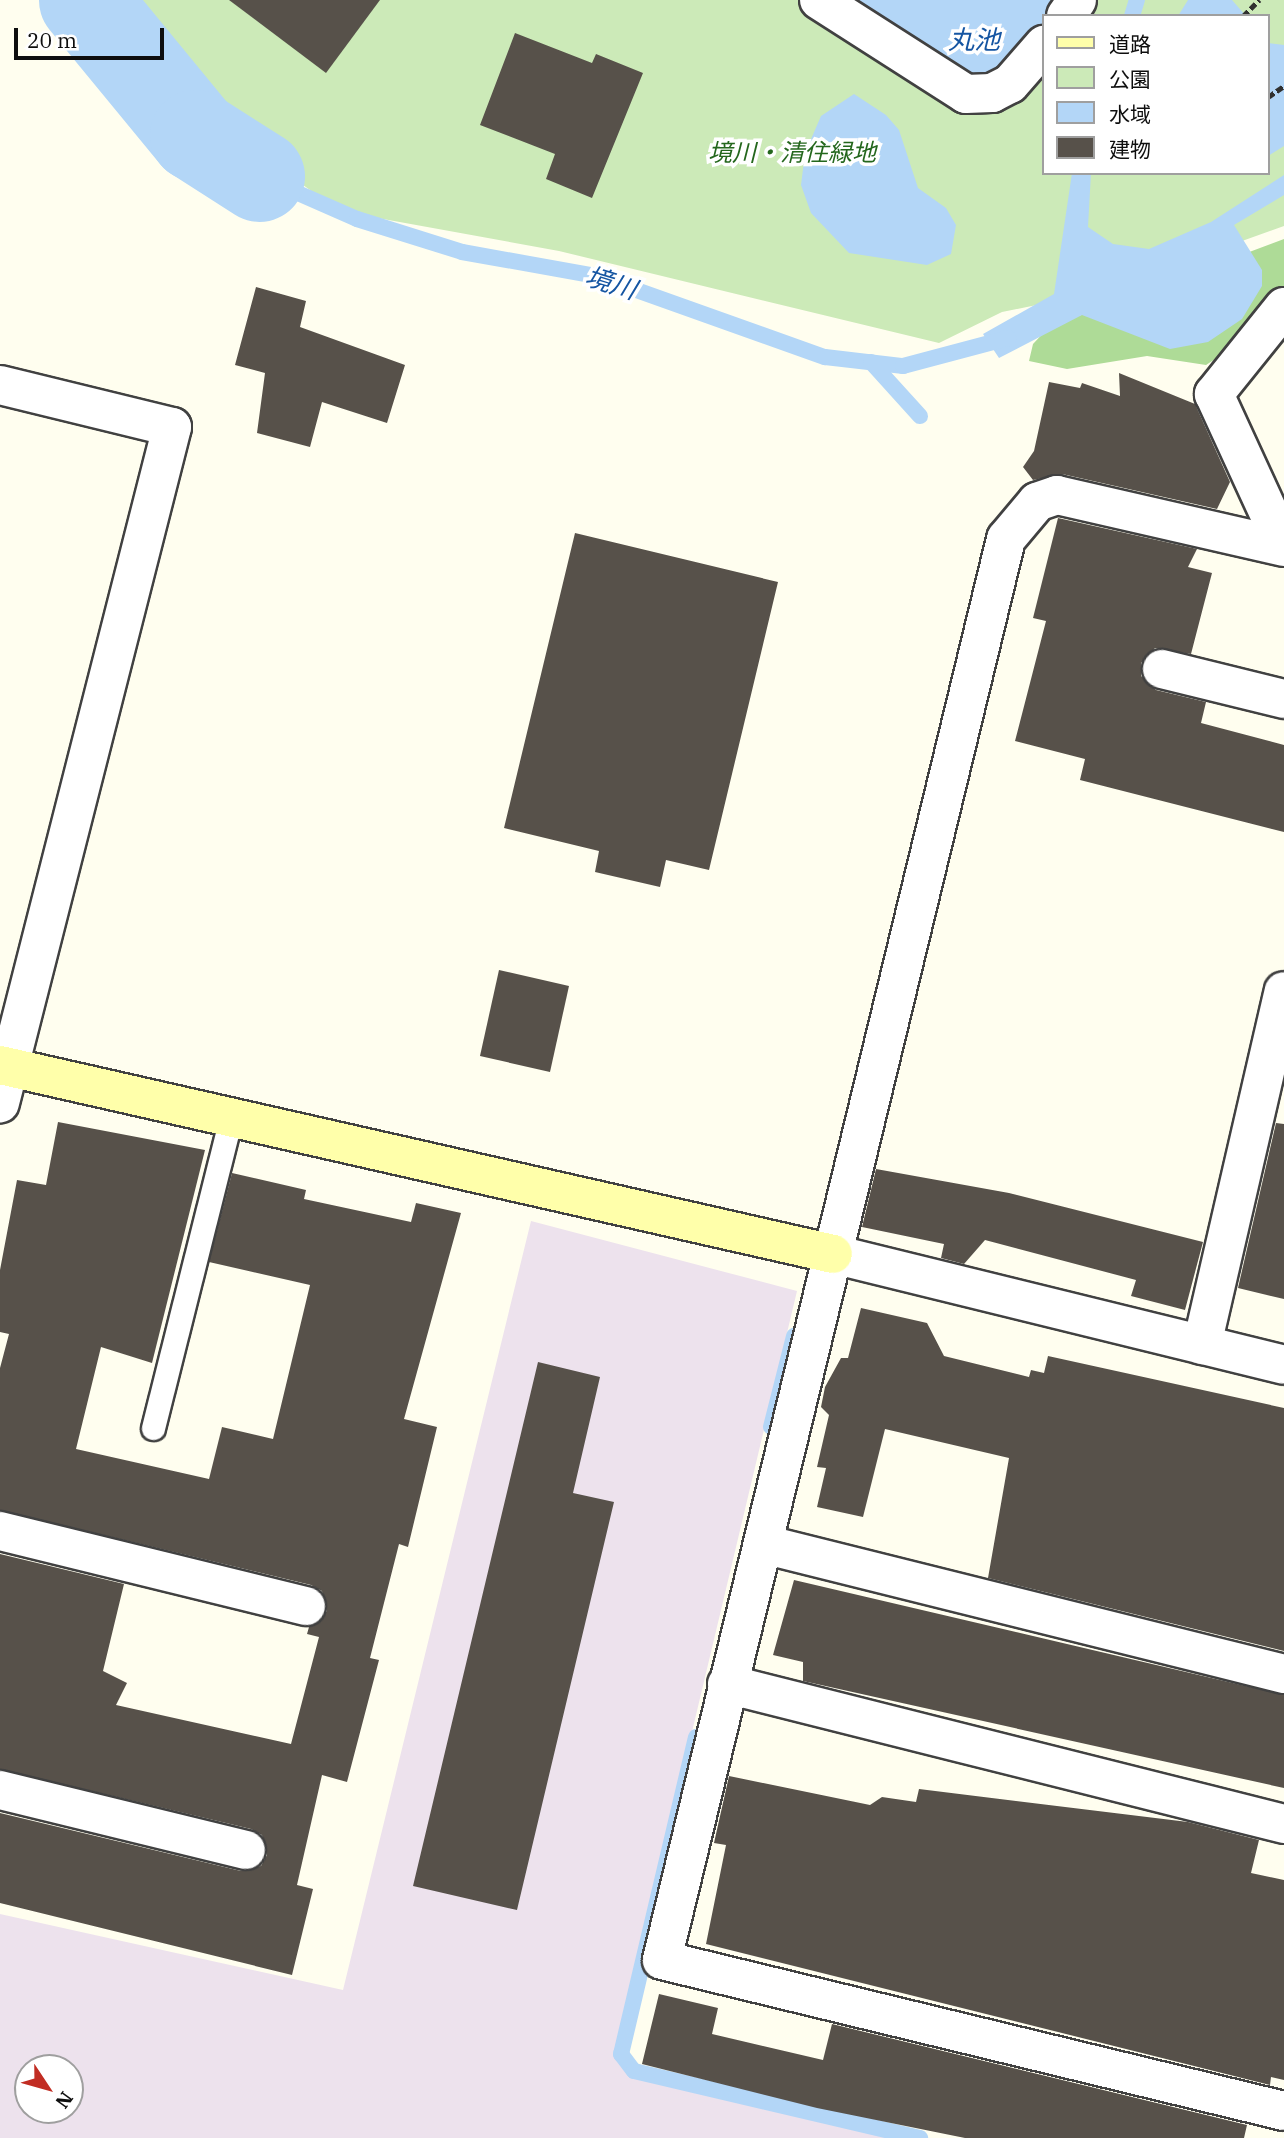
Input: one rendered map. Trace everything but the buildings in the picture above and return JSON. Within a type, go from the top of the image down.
[{"type":"street","points":[[819,0],[966,94],[992,93],[1010,84],[1042,47]]},
{"type":"street","points":[[1284,307],[1214,394],[1284,547]]},
{"type":"street","points":[[0,385],[172,427],[3,1079],[231,1118],[833,1254],[1284,1365]]},
{"type":"street","points":[[1284,547],[1057,495],[1037,502],[1006,538],[833,1254],[767,1545],[727,1684],[662,1960],[1284,2111]]},
{"type":"street","points":[[1162,669],[1284,699]]},
{"type":"street","points":[[1202,1345],[1284,991]]},
{"type":"street","points":[[0,1531],[306,1606]]},
{"type":"street","points":[[767,1545],[1284,1674]]},
{"type":"street","points":[[727,1684],[1284,1824]]},
{"type":"street","points":[[0,1790],[246,1850]]},
{"type":"lane","points":[[153,1428],[231,1118]]},
{"type":"path","points":[[1244,14],[1259,0]]},
{"type":"shaded area","points":[[531,1221],[797,1291],[615,2055],[630,2073],[905,2138],[0,2138],[0,1914],[343,1990]]},
{"type":"green space","name":"境川・清住緑地","points":[[112,0],[837,0],[1042,30],[1042,175],[1270,175],[1270,14],[1055,14],[1065,0],[1284,0],[1284,226],[1100,292],[1002,312],[939,343],[559,251],[339,211],[205,114]]},
{"type":"green space","points":[[1284,239],[1284,300],[1264,301],[1232,348],[1206,365],[1147,356],[1067,369],[1029,361],[1033,344],[1049,327]]},
{"type":"water","name":"丸池","points":[[847,0],[1060,0],[1051,14],[1042,14],[1041,29],[984,82],[970,84]]},
{"type":"water","points":[[1188,0],[1232,0],[1244,14],[1179,14]]},
{"type":"water","points":[[1270,43],[1284,45],[1284,146],[1270,155]]},
{"type":"water","points":[[854,94],[886,115],[899,130],[918,188],[946,208],[956,225],[951,254],[927,265],[849,253],[811,213],[801,185],[805,153],[821,116]]},
{"type":"water","points":[[1072,175],[1091,175],[1088,227],[1113,244],[1149,249],[1211,222],[1284,175],[1284,195],[1234,225],[1262,270],[1262,286],[1242,319],[1208,342],[1170,349],[1082,315],[999,358],[983,334],[1054,294]]},
{"type":"waterway","name":"境川","points":[[84,0],[195,135],[259,176]]},
{"type":"waterway","name":"境川","points":[[1133,14],[1137,0]]},
{"type":"waterway","name":"境川","points":[[259,176],[357,219],[462,252],[597,276],[825,357],[903,366],[1008,338]]},
{"type":"waterway","points":[[871,362],[920,416]]},
{"type":"waterway","points":[[771,1427],[794,1336]]},
{"type":"waterway","points":[[696,1737],[621,2054],[634,2071],[920,2138]]}]
